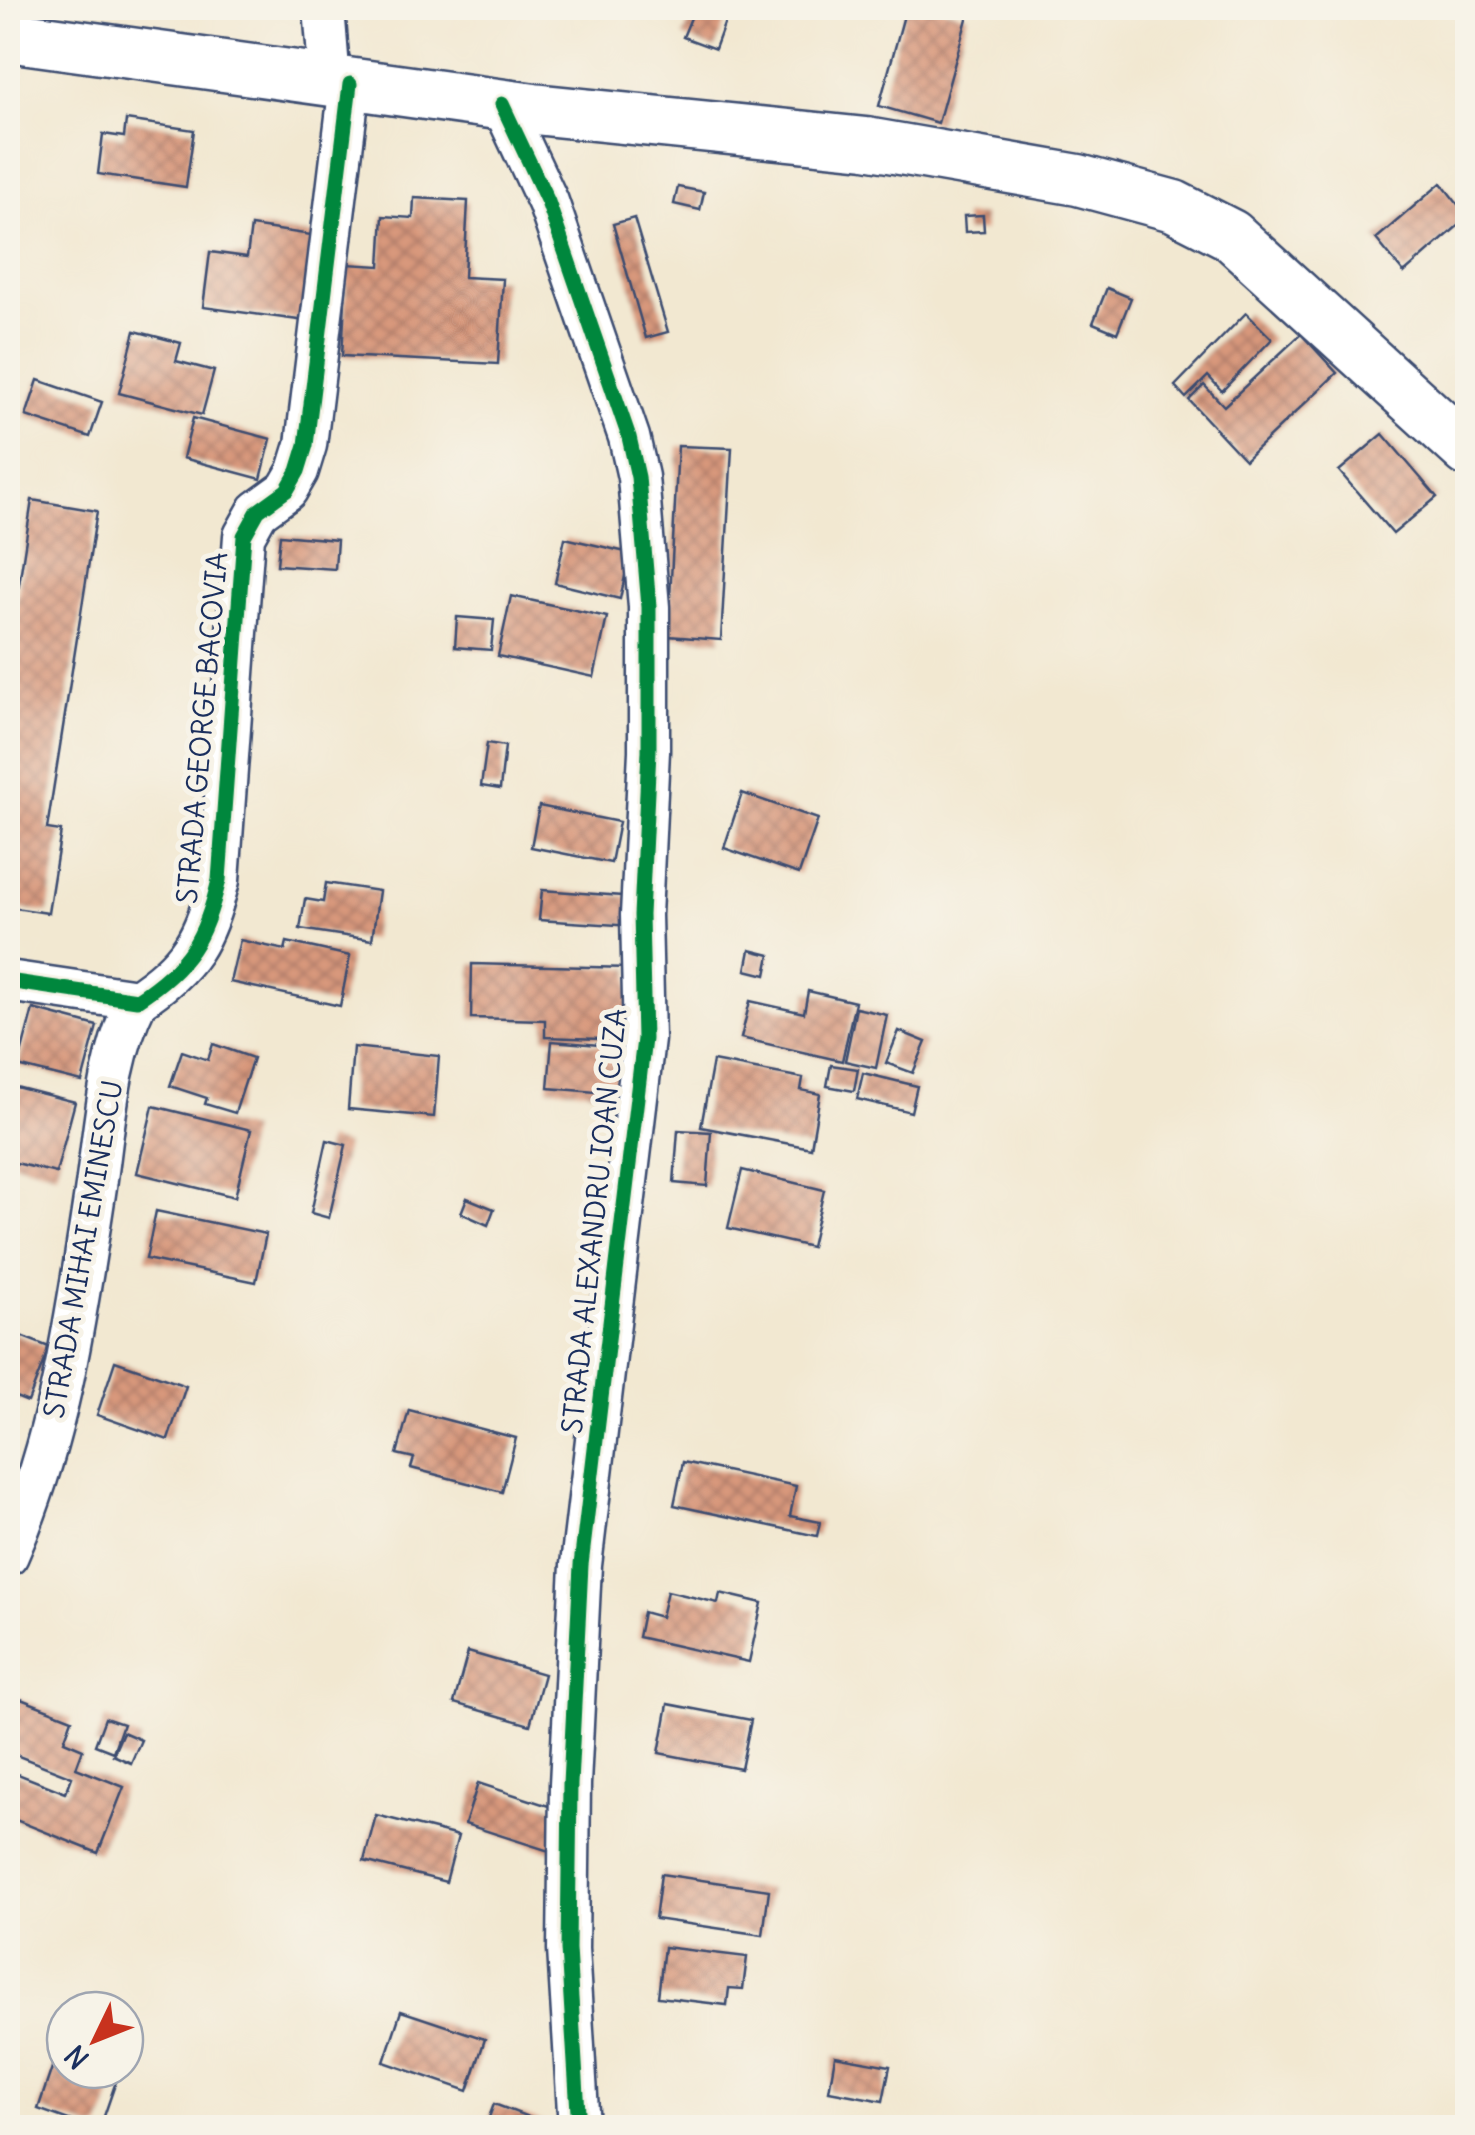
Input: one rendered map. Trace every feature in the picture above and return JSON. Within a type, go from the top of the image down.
[{"type":"main road","points":[[8,36],[502,104],[866,144],[1078,180],[1174,206],[1231,236],[1468,451]]},
{"type":"street","name":"STRADA GEORGE BACOVIA","points":[[137,1000],[185,963],[210,918],[219,880],[244,536],[258,511],[287,490],[306,445],[340,83],[324,8]]},
{"type":"street","name":"STRADA ALEXANDRU IOAN CUZA","points":[[502,104],[548,202],[629,437],[638,477],[650,608],[649,751],[641,915],[644,1040],[581,1565],[570,1784],[568,1949],[578,2128]]},
{"type":"street","points":[[8,981],[137,1000]]},
{"type":"street","name":"STRADA MIHAI EMINESCU","points":[[8,1555],[39,1476],[56,1418],[113,1068],[137,1000]]},
{"type":"building","points":[[695,8],[730,8],[715,49],[683,37]]},
{"type":"building","points":[[906,8],[940,8],[968,15],[938,123],[879,106]]},
{"type":"building","points":[[126,120],[194,130],[186,187],[98,174],[103,134],[124,137]]},
{"type":"building","points":[[1441,183],[1468,217],[1404,273],[1376,239]]},
{"type":"building","points":[[678,187],[704,192],[700,210],[674,204]]},
{"type":"building","points":[[414,198],[468,201],[464,277],[503,279],[498,364],[342,356],[347,264],[380,266],[383,216],[413,218]]},
{"type":"building","points":[[983,215],[984,231],[965,232],[964,216]]},
{"type":"building","points":[[634,218],[668,332],[646,338],[613,224]]},
{"type":"building","points":[[251,226],[318,236],[306,321],[203,307],[210,252],[247,257]]},
{"type":"building","points":[[1107,288],[1131,298],[1117,333],[1093,323]]},
{"type":"building","points":[[1246,313],[1272,339],[1222,391],[1208,376],[1186,398],[1175,386]]},
{"type":"building","points":[[135,331],[181,343],[176,361],[214,371],[202,415],[119,393]]},
{"type":"building","points":[[1301,334],[1337,373],[1245,460],[1189,400],[1204,385],[1224,406]]},
{"type":"building","points":[[38,380],[102,402],[90,437],[26,416]]},
{"type":"building","points":[[193,418],[271,439],[261,479],[183,458]]},
{"type":"building","points":[[1383,434],[1437,497],[1393,534],[1339,471]]},
{"type":"building","points":[[678,446],[732,448],[721,640],[668,636]]},
{"type":"building","points":[[32,500],[97,511],[47,829],[61,831],[48,913],[8,907],[8,656]]},
{"type":"building","points":[[280,535],[337,540],[335,569],[277,565]]},
{"type":"building","points":[[565,538],[630,553],[620,599],[555,583]]},
{"type":"building","points":[[511,596],[607,617],[594,677],[498,656]]},
{"type":"building","points":[[457,617],[494,620],[491,650],[455,647]]},
{"type":"building","points":[[487,743],[505,746],[500,789],[481,786]]},
{"type":"building","points":[[742,793],[818,819],[799,874],[724,848]]},
{"type":"building","points":[[539,806],[619,822],[611,863],[531,847]]},
{"type":"building","points":[[326,883],[379,891],[372,940],[300,929],[305,899],[323,902]]},
{"type":"building","points":[[542,890],[635,897],[633,926],[539,920]]},
{"type":"building","points":[[240,940],[285,950],[287,942],[350,956],[340,1006],[230,982]]},
{"type":"building","points":[[750,950],[770,955],[766,975],[746,970]]},
{"type":"building","points":[[472,964],[630,968],[629,1040],[545,1037],[545,1020],[471,1018]]},
{"type":"building","points":[[808,991],[855,1002],[842,1061],[741,1038],[750,1001],[804,1013]]},
{"type":"building","points":[[856,1008],[887,1015],[876,1068],[845,1061]]},
{"type":"building","points":[[33,1009],[97,1026],[82,1082],[18,1066]]},
{"type":"building","points":[[899,1031],[926,1042],[913,1073],[886,1063]]},
{"type":"building","points":[[552,1041],[623,1047],[620,1094],[548,1088]]},
{"type":"building","points":[[213,1044],[253,1058],[235,1113],[205,1104],[207,1098],[170,1086],[182,1051],[208,1060]]},
{"type":"building","points":[[353,1047],[439,1056],[434,1117],[348,1109]]},
{"type":"building","points":[[713,1061],[803,1078],[801,1090],[820,1094],[811,1148],[701,1127]]},
{"type":"building","points":[[831,1065],[858,1069],[854,1091],[827,1086]]},
{"type":"building","points":[[863,1073],[917,1086],[911,1112],[857,1099]]},
{"type":"building","points":[[8,1085],[75,1102],[56,1173],[8,1161]]},
{"type":"building","points":[[153,1106],[251,1130],[235,1197],[137,1173]]},
{"type":"building","points":[[678,1130],[711,1132],[707,1186],[674,1183]]},
{"type":"building","points":[[327,1140],[346,1145],[329,1218],[311,1213]]},
{"type":"building","points":[[742,1170],[824,1190],[811,1247],[728,1228]]},
{"type":"building","points":[[467,1198],[494,1209],[488,1225],[461,1213]]},
{"type":"building","points":[[156,1211],[266,1234],[256,1282],[146,1259]]},
{"type":"building","points":[[8,1331],[49,1347],[28,1402],[8,1394]]},
{"type":"building","points":[[115,1361],[186,1386],[168,1440],[97,1415]]},
{"type":"building","points":[[409,1410],[516,1438],[502,1492],[411,1468],[414,1458],[397,1454]]},
{"type":"building","points":[[683,1462],[796,1486],[790,1516],[820,1522],[817,1536],[674,1505]]},
{"type":"building","points":[[667,1591],[718,1603],[720,1593],[762,1603],[749,1662],[638,1637],[643,1612],[661,1617]]},
{"type":"building","points":[[468,1652],[544,1674],[530,1725],[454,1703]]},
{"type":"building","points":[[8,1694],[72,1719],[64,1741],[83,1749],[76,1768],[124,1787],[98,1853],[8,1817],[8,1770],[66,1793],[72,1777],[8,1752]]},
{"type":"building","points":[[668,1704],[751,1720],[741,1769],[659,1753]]},
{"type":"building","points":[[105,1718],[123,1724],[113,1752],[95,1745]]},
{"type":"building","points":[[123,1732],[141,1740],[131,1763],[113,1755]]},
{"type":"building","points":[[478,1783],[564,1811],[552,1852],[465,1824]]},
{"type":"building","points":[[376,1815],[458,1836],[446,1882],[364,1861]]},
{"type":"building","points":[[661,1874],[769,1890],[763,1935],[655,1919]]},
{"type":"building","points":[[664,1947],[747,1957],[743,1989],[729,1988],[727,2005],[658,1997]]},
{"type":"building","points":[[401,2011],[485,2039],[468,2091],[384,2062]]},
{"type":"building","points":[[835,2056],[890,2066],[883,2101],[829,2091]]},
{"type":"building","points":[[45,2088],[113,2090],[100,2128],[38,2109]]},
{"type":"building","points":[[494,2104],[555,2127],[555,2128],[485,2128]]},
{"type":"cycle path","points":[[8,981],[137,1000],[182,963],[208,919],[219,880],[244,536],[258,511],[287,490],[306,445],[350,84]]},
{"type":"cycle path","points":[[502,104],[548,202],[629,437],[638,477],[649,607],[649,751],[641,915],[644,1039],[581,1565],[570,1784],[568,1949],[579,2128]]}]
